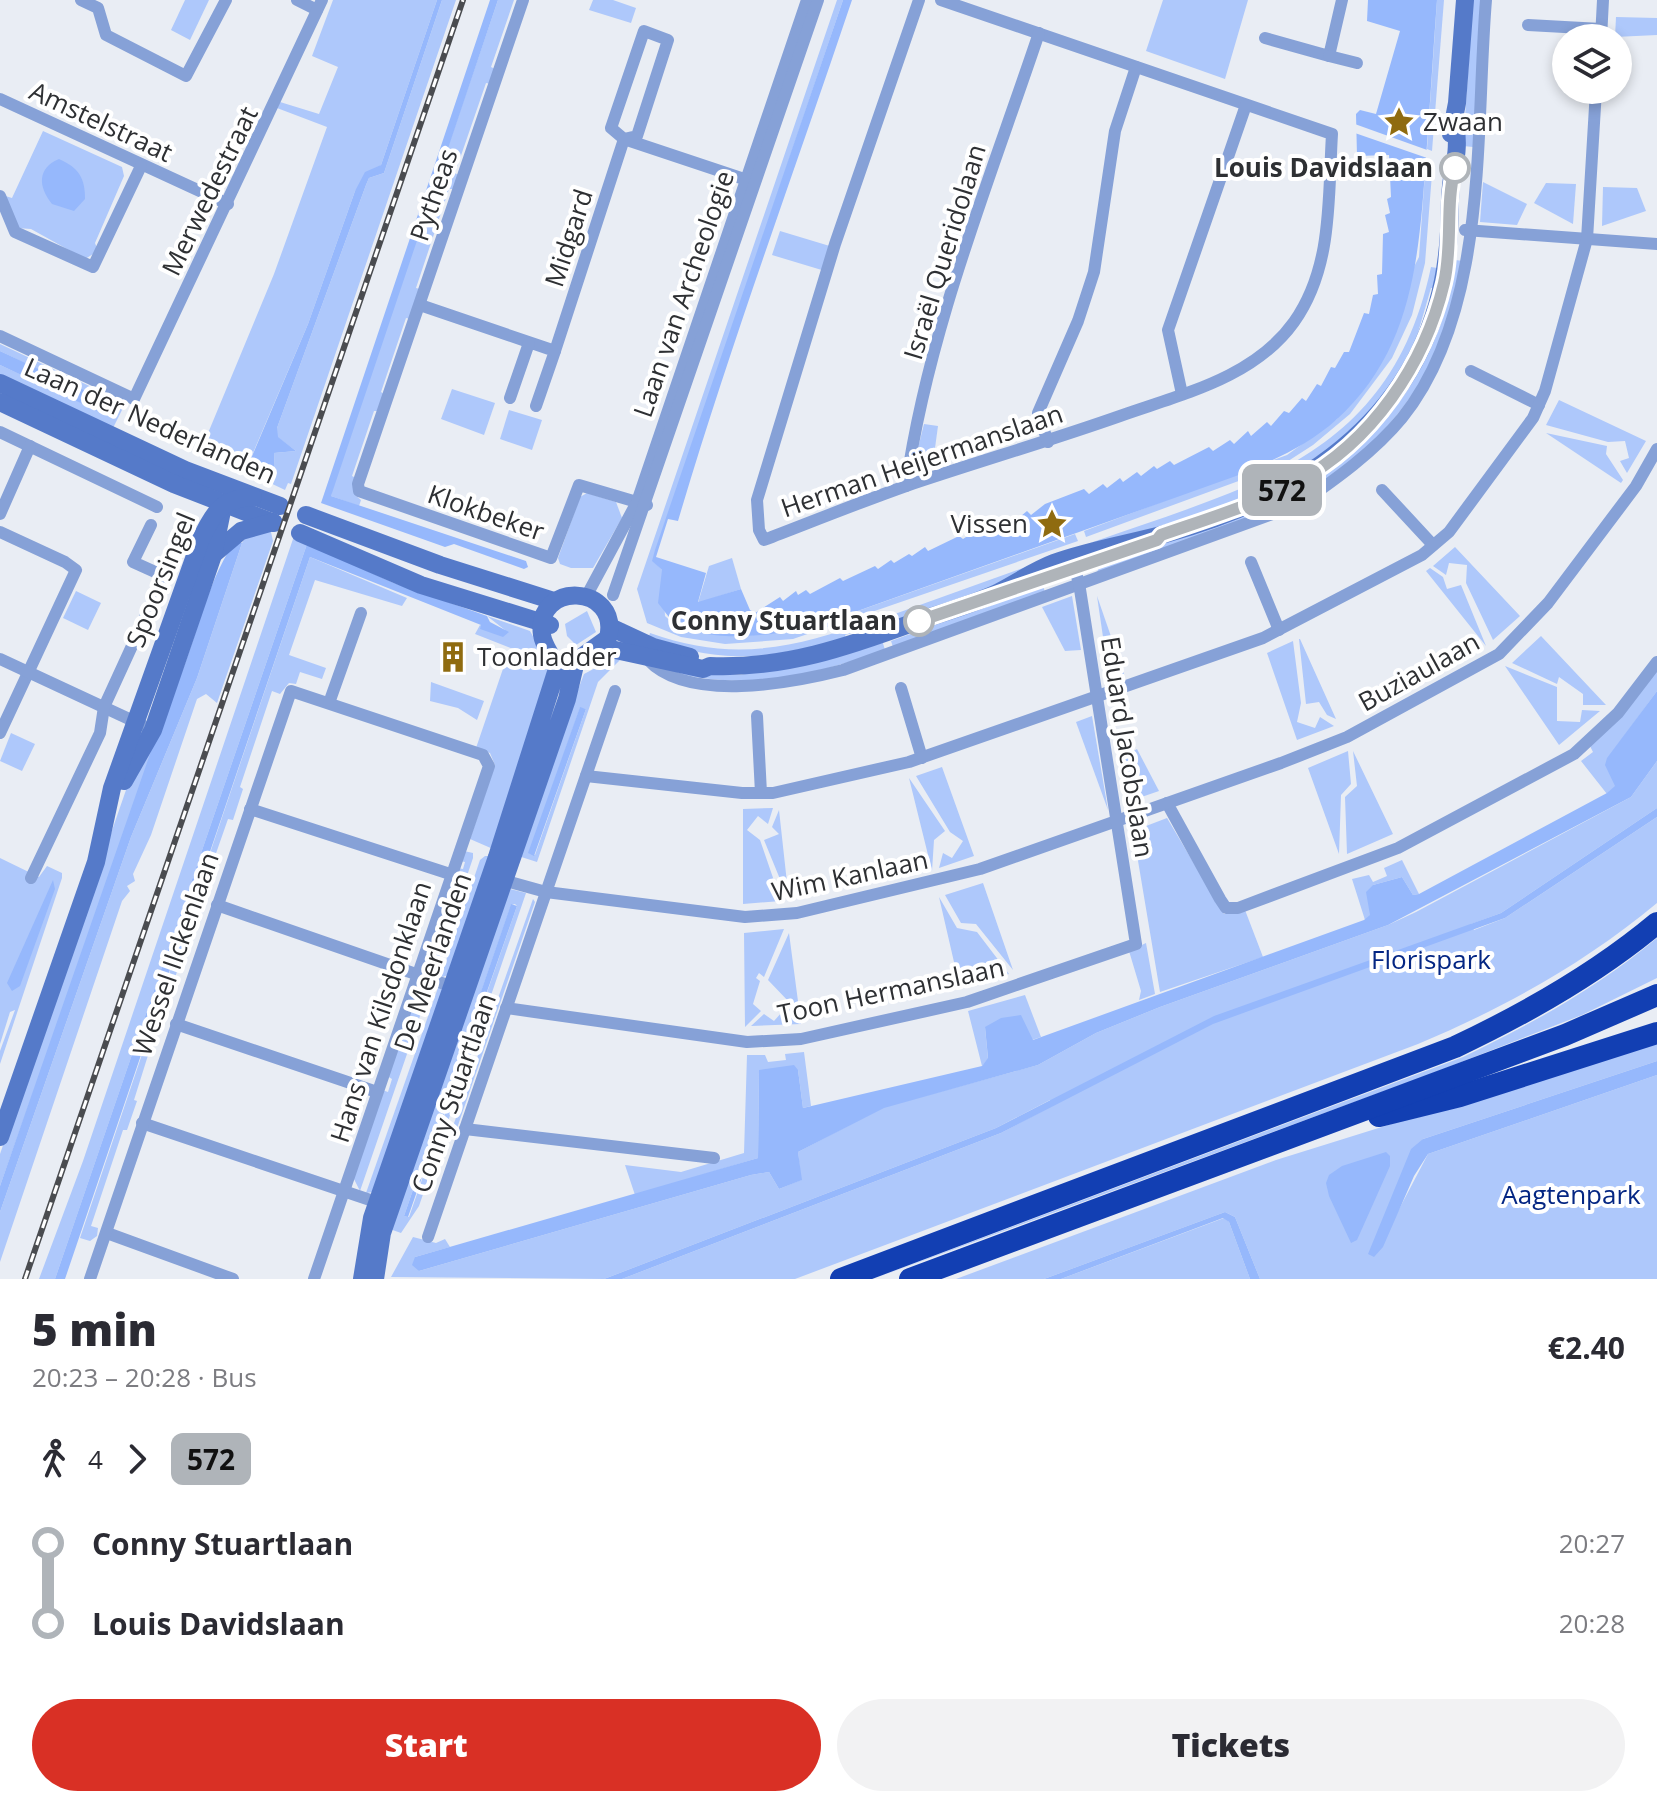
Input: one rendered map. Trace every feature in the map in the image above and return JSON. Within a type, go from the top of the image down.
[{"type":"highway","points":[[841,1279],[1455,1047],[1548,1000],[1595,970],[1657,923]]},
{"type":"highway","points":[[910,1279],[1565,1035],[1657,995]]},
{"type":"highway","points":[[1305,1131],[1410,1110],[1657,1033]]},
{"type":"main road","points":[[611,649],[648,660],[703,669],[801,660],[997,593],[1075,570],[1259,500],[1301,480],[1355,441],[1376,419],[1411,368],[1425,340],[1445,282],[1458,139],[1455,124],[1465,0]]},
{"type":"main road","name":"Laan der Nederlanden","points":[[0,383],[180,477],[253,497],[276,517]]},
{"type":"main road","name":"Laan der Nederlanden","points":[[0,402],[214,490],[223,502],[276,517]]},
{"type":"main road","points":[[180,477],[195,506],[201,539]]},
{"type":"main road","points":[[223,502],[234,497],[253,497]]},
{"type":"main road","name":"Spoorsingel","points":[[0,1137],[96,862],[110,809],[112,788],[135,722],[201,539],[223,502]]},
{"type":"main road","name":"Spoorsingel","points":[[110,809],[153,730],[213,555],[223,502]]},
{"type":"main road","points":[[213,555],[225,541],[241,531],[276,517]]},
{"type":"main road","points":[[613,595],[615,629],[611,649],[597,659],[581,661],[559,651],[545,627],[421,585],[303,524],[554,601],[576,593],[587,595],[600,604],[615,629],[653,647],[704,660],[710,666]]},
{"type":"main road","points":[[545,627],[560,609],[580,602],[587,595]]},
{"type":"main road","points":[[545,627],[554,601]]},
{"type":"main road","name":"De Meerlanden","points":[[497,878],[550,697],[556,663],[545,627]]},
{"type":"main road","points":[[581,661],[583,653],[605,643],[615,629]]},
{"type":"main road","name":"De Meerlanden","points":[[362,1279],[364,1249],[386,1205],[497,878],[581,661]]},
{"type":"main road","name":"De Meerlanden","points":[[375,1279],[386,1205]]},
{"type":"street","points":[[81,0],[98,8],[106,35],[186,76],[226,0]]},
{"type":"street","points":[[297,0],[320,5]]},
{"type":"street","name":"Pytheas","points":[[359,491],[358,484],[523,0]]},
{"type":"street","name":"Laan van Archeologie","points":[[613,595],[751,181],[807,0]]},
{"type":"street","name":"Laan van Archeologie","points":[[751,181],[818,0]]},
{"type":"street","name":"Herman Heijermanslaan","points":[[919,0],[835,244],[757,500],[759,530],[764,540],[906,486],[1048,442],[1223,379],[1253,362],[1277,343],[1308,298],[1324,252],[1332,134],[1246,105]]},
{"type":"street","points":[[941,0],[1246,105],[1168,330],[1182,394]]},
{"type":"street","points":[[1329,56],[1342,0]]},
{"type":"street","points":[[648,660],[659,672],[691,682],[756,685],[801,681],[843,670],[1075,570],[1300,504],[1357,463],[1402,418],[1440,356],[1459,300],[1470,231],[1486,0]]},
{"type":"street","points":[[1602,24],[1603,0]]},
{"type":"street","name":"Merwedestraat","points":[[0,336],[134,399],[320,5]]},
{"type":"street","points":[[1528,25],[1552,28]]},
{"type":"street","name":"Midgard","points":[[644,31],[668,40],[637,136],[624,139],[611,128],[644,31]]},
{"type":"street","name":"Israël Queridolaan","points":[[906,486],[913,440],[953,285],[1039,33]]},
{"type":"street","points":[[1265,38],[1357,63]]},
{"type":"street","points":[[1048,442],[1038,413],[1078,321],[1094,272],[1115,131],[1136,67]]},
{"type":"street","name":"Amstelstraat","points":[[0,99],[228,204]]},
{"type":"street","points":[[586,776],[761,793],[922,758],[1097,698],[1279,630],[1422,555],[1449,532],[1539,405],[1587,239],[1595,104]]},
{"type":"street","points":[[624,139],[751,181]]},
{"type":"street","name":"Midgard","points":[[536,406],[624,139]]},
{"type":"street","points":[[0,196],[15,232],[93,267],[141,166]]},
{"type":"street","points":[[1450,228],[1657,244]]},
{"type":"street","points":[[420,305],[555,351]]},
{"type":"street","points":[[510,398],[529,343]]},
{"type":"street","points":[[1471,371],[1539,405]]},
{"type":"street","points":[[0,432],[157,507]]},
{"type":"street","points":[[0,514],[30,446]]},
{"type":"street","name":"Buziaulaan","points":[[1117,821],[1347,737],[1499,654],[1548,603],[1636,486],[1657,449]]},
{"type":"street","name":"Klokbeker","points":[[359,491],[551,558],[579,485],[642,503]]},
{"type":"street","points":[[1382,490],[1433,545]]},
{"type":"street","name":"Laan van Archeologie","points":[[587,595],[642,503]]},
{"type":"street","name":"Spoorsingel","points":[[31,878],[100,733],[104,707],[164,576],[133,562],[151,525]]},
{"type":"street","points":[[0,532],[76,570],[0,733]]},
{"type":"street","points":[[1251,562],[1279,630]]},
{"type":"street","name":"Eduard Jacobslaan","points":[[1075,570],[1136,944]]},
{"type":"street","points":[[329,703],[361,613]]},
{"type":"street","points":[[0,659],[153,730]]},
{"type":"street","name":"Eduard Jacobslaan","points":[[1167,803],[1226,908],[1238,908],[1398,848],[1574,754],[1618,713],[1657,662]]},
{"type":"street","points":[[901,688],[922,758]]},
{"type":"street","name":"Wessel Ilckenlaan","points":[[90,1279],[291,691],[329,703]]},
{"type":"street","name":"Conny Stuartlaan","points":[[428,1237],[615,691]]},
{"type":"street","name":"Hans van Kilsdonklaan","points":[[314,1279],[489,766],[488,759],[329,703]]},
{"type":"street","points":[[757,716],[761,793]]},
{"type":"street","points":[[250,809],[450,874]]},
{"type":"street","name":"Wim Kanlaan","points":[[497,878],[546,892],[745,917],[797,913],[980,869],[1117,821]]},
{"type":"street","points":[[217,905],[459,989]]},
{"type":"street","name":"Toon Hermanslaan","points":[[506,1008],[747,1042],[801,1039],[967,1002],[1136,944]]},
{"type":"street","points":[[176,1024],[377,1092]]},
{"type":"street","points":[[142,1123],[386,1205]]},
{"type":"street","points":[[465,1129],[714,1158]]},
{"type":"street","points":[[107,1233],[233,1279]]},
{"type":"green space","points":[[185,0],[209,0],[190,40],[171,30]]},
{"type":"green space","points":[[333,0],[437,0],[381,165],[355,191],[308,324],[250,460],[275,473],[274,453],[296,451],[277,437],[277,428],[366,185],[369,178],[384,173],[442,0],[456,0],[291,484],[288,483],[285,490],[201,450],[274,274],[327,127],[277,108],[280,102],[319,114],[338,67],[312,56]]},
{"type":"green space","points":[[498,0],[514,0],[491,67],[495,69],[491,84],[486,83],[455,173],[458,175],[454,189],[449,189],[416,288],[420,289],[410,319],[406,318],[381,392],[384,394],[377,411],[374,411],[352,476],[356,478],[355,495],[361,500],[359,506],[331,496],[332,487]]},
{"type":"green space","points":[[593,0],[613,0],[636,8],[631,23],[589,10]]},
{"type":"green space","points":[[837,0],[843,0],[653,561],[662,570],[665,616],[695,631],[734,636],[810,628],[1075,534],[1078,541],[793,639],[725,644],[681,637],[647,623],[637,589]]},
{"type":"green space","points":[[1163,0],[1248,0],[1225,79],[1146,51]]},
{"type":"green space","points":[[1437,0],[1444,0],[1432,151],[1427,149]]},
{"type":"green space","points":[[1473,0],[1482,0],[1473,147],[1463,146]]},
{"type":"green space","points":[[1616,17],[1657,18],[1657,35],[1632,36],[1632,24],[1616,24]]},
{"type":"green space","points":[[43,131],[122,167],[124,176],[95,243],[98,251],[85,259],[31,229],[17,228],[2,195],[12,198]]},
{"type":"green space","points":[[1426,159],[1433,161],[1425,263],[1412,315],[1392,358],[1350,414],[1313,445],[1282,465],[1086,537],[1084,531],[1287,455],[1337,419],[1419,257]]},
{"type":"green space","points":[[1483,182],[1527,204],[1517,225],[1480,222]]},
{"type":"green space","points":[[1546,183],[1576,184],[1573,224],[1534,203]]},
{"type":"green space","points":[[1603,187],[1637,188],[1646,211],[1602,226]]},
{"type":"green space","points":[[780,231],[833,247],[825,271],[772,255]]},
{"type":"green space","points":[[1455,260],[1464,261],[1441,344],[1414,393],[1360,454],[1292,502],[1097,574],[1099,564],[1281,497],[1343,458],[1370,434],[1450,286]]},
{"type":"green space","points":[[1431,267],[1437,268],[1435,288],[1431,288],[1410,360],[1354,433],[1259,493],[1148,534],[1090,543],[1258,481],[1306,455],[1348,423],[1383,383],[1411,331]]},
{"type":"green space","points":[[0,344],[115,398],[123,408],[113,428],[0,376],[0,365],[102,412],[106,402],[0,351]]},
{"type":"green space","points":[[452,389],[495,403],[484,435],[441,419]]},
{"type":"green space","points":[[1559,400],[1646,441],[1627,473],[1620,461],[1629,458],[1625,441],[1608,442],[1546,425]]},
{"type":"green space","points":[[509,410],[542,420],[532,450],[500,439]]},
{"type":"green space","points":[[924,424],[938,426],[932,470],[914,464]]},
{"type":"green space","points":[[1546,433],[1607,446],[1606,454],[1623,480],[1621,483]]},
{"type":"green space","points":[[587,493],[616,502],[622,518],[593,568],[571,568],[560,564],[558,558],[580,497]]},
{"type":"green space","points":[[263,531],[271,532],[273,541],[217,703],[206,694],[197,699],[151,835],[133,874],[135,881],[127,886],[130,891],[122,901],[0,1262],[0,1212],[131,837],[197,678],[242,543],[246,537]]},
{"type":"green space","points":[[293,539],[307,544],[77,1215],[55,1279],[39,1279],[83,1161]]},
{"type":"green space","points":[[1455,547],[1520,616],[1493,640],[1466,583],[1467,565],[1449,563],[1446,575],[1433,566]]},
{"type":"green space","points":[[1079,548],[1001,585],[883,628],[878,620]]},
{"type":"green space","points":[[310,557],[407,598],[402,606],[315,580],[289,655],[326,668],[322,679],[300,672],[296,684],[289,683],[280,694],[272,691],[240,787],[243,789],[233,820],[228,819],[206,882],[211,884],[200,918],[195,917],[167,1002],[170,1004],[160,1034],[155,1033],[134,1100],[137,1101],[127,1130],[123,1130],[91,1226],[98,1228],[97,1236],[90,1241],[80,1238]]},
{"type":"green space","points":[[732,558],[741,589],[698,603],[709,566]]},
{"type":"green space","points":[[1430,568],[1443,577],[1447,589],[1461,585],[1486,646],[1426,571]]},
{"type":"green space","points":[[1042,583],[1045,592],[893,647],[891,641],[924,629],[923,625]]},
{"type":"green space","points":[[76,591],[101,603],[88,630],[63,618]]},
{"type":"green space","points":[[1072,596],[1081,650],[1065,651],[1042,607]]},
{"type":"green space","points":[[1097,596],[1124,674],[1109,678]]},
{"type":"green space","points":[[587,611],[596,632],[576,645],[567,636],[565,624]]},
{"type":"green space","points":[[487,616],[530,631],[551,669],[493,849],[470,839],[495,765],[490,753],[476,748],[506,660],[518,660],[521,652],[475,634],[480,625],[505,634],[505,630]]},
{"type":"green space","points":[[874,620],[876,626],[845,635],[846,638],[769,655],[725,656],[648,640],[650,633],[709,648],[763,648],[817,638]]},
{"type":"green space","points":[[1541,636],[1606,705],[1583,705],[1583,694],[1559,677],[1557,684],[1512,663]]},
{"type":"green space","points":[[1299,639],[1336,719],[1327,715],[1319,702],[1306,704]]},
{"type":"green space","points":[[882,640],[885,650],[808,673],[730,680],[677,673],[741,675]]},
{"type":"green space","points":[[1293,641],[1301,703],[1297,722],[1315,728],[1320,717],[1334,726],[1297,740],[1267,653]]},
{"type":"green space","points":[[620,655],[622,658],[598,682],[537,862],[515,855],[584,674]],"holes":[[[580,708],[586,709],[535,855],[529,853]]]},
{"type":"green space","points":[[1505,666],[1557,687],[1557,721],[1580,722],[1582,710],[1600,711],[1559,745]]},
{"type":"green space","points":[[1657,670],[1657,691],[1608,758],[1616,786],[1607,794],[1581,761],[1593,752],[1590,746]]},
{"type":"green space","points":[[431,682],[484,701],[477,720],[458,708],[430,701]]},
{"type":"green space","points":[[1092,716],[1108,810],[1076,722]]},
{"type":"green space","points":[[164,723],[0,1186],[0,1154],[126,790]]},
{"type":"green space","points":[[11,733],[35,744],[22,771],[0,761]]},
{"type":"green space","points":[[1137,749],[1159,791],[1130,801],[1122,758]]},
{"type":"green space","points":[[1348,751],[1351,784],[1341,795],[1339,854],[1308,768]]},
{"type":"green space","points":[[1353,751],[1393,834],[1347,854],[1345,797],[1357,786]]},
{"type":"green space","name":"Florispark","points":[[1657,761],[1657,808],[1501,913],[1471,924],[1474,930],[1505,918],[1657,817],[1657,903],[1630,925],[1543,982],[1482,1015],[1418,1044],[795,1279],[622,1279],[1001,1133],[1052,1106],[1050,1100],[996,1128],[604,1279],[391,1277],[413,1237],[436,1243],[445,1239],[450,1247],[415,1257],[419,1271],[751,1175],[769,1172],[779,1189],[801,1180],[798,1152],[884,1107],[1038,1065],[1096,1033],[1160,1007],[1388,925],[1416,912],[1631,797]]},
{"type":"green space","points":[[942,767],[974,856],[939,868],[943,853],[952,858],[963,841],[950,832],[916,776]]},
{"type":"green space","points":[[909,778],[945,831],[934,840],[932,871]]},
{"type":"green space","points":[[773,808],[768,824],[758,816],[747,830],[760,840],[781,901],[743,904],[743,809]]},
{"type":"green space","points":[[779,810],[789,901],[764,840],[779,834],[772,827]]},
{"type":"green space","points":[[1167,818],[1224,914],[1245,910],[1263,957],[1160,992],[1133,831]]},
{"type":"green space","points":[[464,851],[473,853],[473,858],[434,974],[427,967],[457,868],[463,869],[465,862],[460,861]]},
{"type":"green space","points":[[489,856],[450,974],[443,977],[480,860]]},
{"type":"green space","points":[[0,858],[39,877],[47,866],[62,873],[62,878],[0,1064],[0,1051],[15,1010],[10,1012],[0,1044]]},
{"type":"green space","points":[[1402,860],[1419,894],[1413,895],[1402,877],[1373,885],[1370,916],[1365,920],[1352,879],[1369,875],[1373,882],[1387,876],[1384,868]]},
{"type":"green space","points":[[983,883],[1013,970],[976,924],[961,923],[945,895]]},
{"type":"green space","points":[[510,889],[526,893],[419,1206],[401,1233],[387,1228]],"holes":[[[511,905],[517,906],[409,1217],[404,1216]]]},
{"type":"green space","points":[[939,897],[957,928],[977,932],[1009,974],[960,988]]},
{"type":"green space","points":[[533,899],[535,902],[455,1134],[452,1129]]},
{"type":"green space","points":[[784,929],[764,977],[759,973],[756,978],[760,981],[753,1004],[761,1011],[745,1027],[744,933]]},
{"type":"green space","points":[[789,933],[801,1024],[751,1026],[764,1014],[774,1021],[790,1003],[768,980]]},
{"type":"green space","points":[[1657,938],[1657,978],[1582,1015],[1428,1075],[873,1279],[1463,1057],[1564,1004],[1612,973]]},
{"type":"green space","points":[[1146,943],[1155,994],[1139,1000],[1141,991],[1129,951]]},
{"type":"green space","points":[[431,984],[360,1191],[353,1177],[382,1090],[388,1092],[392,1079],[387,1076],[418,987]]},
{"type":"green space","points":[[439,985],[444,994],[373,1192],[366,1193]]},
{"type":"green space","points":[[1025,995],[1041,1037],[1032,1040],[985,1027],[988,1059],[982,1066],[968,1011]]},
{"type":"green space","name":"Aagtenpark","points":[[1657,1041],[1657,1061],[1423,1139],[1395,1217],[1428,1154],[1657,1075],[1657,1279],[1260,1279],[1235,1217],[1225,1212],[1044,1279],[956,1279],[1276,1160]]},
{"type":"green space","points":[[804,1052],[811,1106],[803,1108],[798,1070],[759,1071],[758,1158],[635,1195],[625,1165],[681,1172],[744,1153],[747,1055],[765,1055],[768,1062],[786,1060],[785,1054]]},
{"type":"green space","points":[[1224,1218],[1229,1222],[1250,1279],[1061,1279]]},
{"type":"shaded area","points":[[437,0],[442,0],[384,173],[369,178],[366,185],[277,428],[278,437],[296,451],[274,453],[275,473],[250,461],[308,324],[355,191],[365,172],[381,165]]},
{"type":"shaded area","points":[[490,0],[498,0],[331,496],[526,561],[528,567],[524,569],[454,544],[445,547],[321,503]]},
{"type":"shaded area","points":[[843,0],[852,0],[741,324],[678,521],[668,519],[656,557],[706,573],[698,602],[741,589],[750,610],[755,613],[780,597],[783,601],[796,591],[798,595],[806,590],[810,594],[840,578],[843,581],[875,566],[878,569],[891,560],[894,563],[909,554],[912,556],[925,547],[928,551],[959,536],[963,539],[977,530],[980,533],[993,523],[997,526],[1011,518],[1015,521],[1027,511],[1031,515],[1045,504],[1084,489],[1089,494],[1103,484],[1107,488],[1120,478],[1123,482],[1137,472],[1141,476],[1154,466],[1157,469],[1170,461],[1174,465],[1209,447],[1213,451],[1230,440],[1234,444],[1248,431],[1251,436],[1267,422],[1271,426],[1284,411],[1289,413],[1302,398],[1306,401],[1317,384],[1321,386],[1331,367],[1335,368],[1344,352],[1349,352],[1364,313],[1369,314],[1373,295],[1378,294],[1377,275],[1382,274],[1383,234],[1389,232],[1385,215],[1390,213],[1387,199],[1391,197],[1389,155],[1357,156],[1356,114],[1360,110],[1376,114],[1400,31],[1367,21],[1368,0],[1437,0],[1415,265],[1397,332],[1382,363],[1362,393],[1313,438],[1236,476],[810,628],[725,636],[675,625],[658,603],[662,570],[652,561]]},
{"type":"shaded area","points":[[59,159],[80,174],[84,185],[85,199],[74,211],[52,204],[42,185],[43,173]]},
{"type":"shaded area","points":[[0,351],[107,401],[102,413],[0,365]]},
{"type":"shaded area","points":[[235,541],[242,543],[197,678],[131,837],[0,1212],[0,1186],[167,705],[185,664],[214,580]]},
{"type":"shaded area","points":[[307,544],[394,583],[487,616],[490,622],[509,632],[503,637],[480,629],[481,625],[310,557],[65,1279],[55,1279]]},
{"type":"shaded area","points":[[1657,691],[1657,761],[1631,797],[1388,925],[1160,1007],[1096,1033],[1038,1065],[884,1108],[798,1152],[802,1180],[779,1189],[769,1172],[751,1175],[419,1271],[412,1265],[415,1257],[758,1158],[759,1070],[794,1065],[798,1070],[803,1108],[982,1066],[988,1058],[985,1027],[1001,1018],[1021,1015],[1033,1040],[1364,920],[1370,915],[1366,892],[1373,885],[1402,877],[1413,895],[1419,894],[1607,793],[1615,786],[1605,765],[1607,758]]},
{"type":"shaded area","points":[[580,707],[586,709],[534,856],[528,853]]},
{"type":"shaded area","points":[[1657,808],[1657,817],[1505,918],[1213,1024],[1001,1133],[622,1279],[604,1279],[996,1128],[1214,1016],[1501,913]]},
{"type":"shaded area","points":[[53,880],[55,889],[20,986],[12,991],[7,983]]},
{"type":"shaded area","points":[[511,904],[517,906],[408,1217],[404,1216]]},
{"type":"shaded area","points":[[1657,1061],[1657,1075],[1428,1154],[1414,1176],[1383,1247],[1374,1257],[1368,1254],[1411,1149],[1423,1139]]},
{"type":"shaded area","points":[[1386,1152],[1390,1156],[1390,1166],[1357,1240],[1351,1243],[1329,1196],[1326,1183],[1329,1175],[1342,1166]]},
{"type":"shaded area","points":[[1225,1212],[1235,1217],[1260,1279],[1250,1279],[1229,1222],[1223,1218],[1061,1279],[1044,1279]]},
{"type":"pier","points":[[1352,123],[1430,151],[1430,159],[1352,132]]},
{"type":"railway","points":[[25,1279],[463,0]]},
{"type":"bus line","name":"572","points":[[919,621],[1157,540],[1161,535],[1271,495],[1301,480],[1355,441],[1395,393],[1425,340],[1445,282],[1455,168]]},
{"type":"place","name":"Zwaan","points":[[1399,122]]},
{"type":"place","name":"Louis Davidslaan","points":[[1455,168]]},
{"type":"place","name":"Vissen","points":[[1052,524]]},
{"type":"place","name":"Conny Stuartlaan","points":[[919,621]]},
{"type":"place","name":"Toonladder","points":[[453,657]]}]
